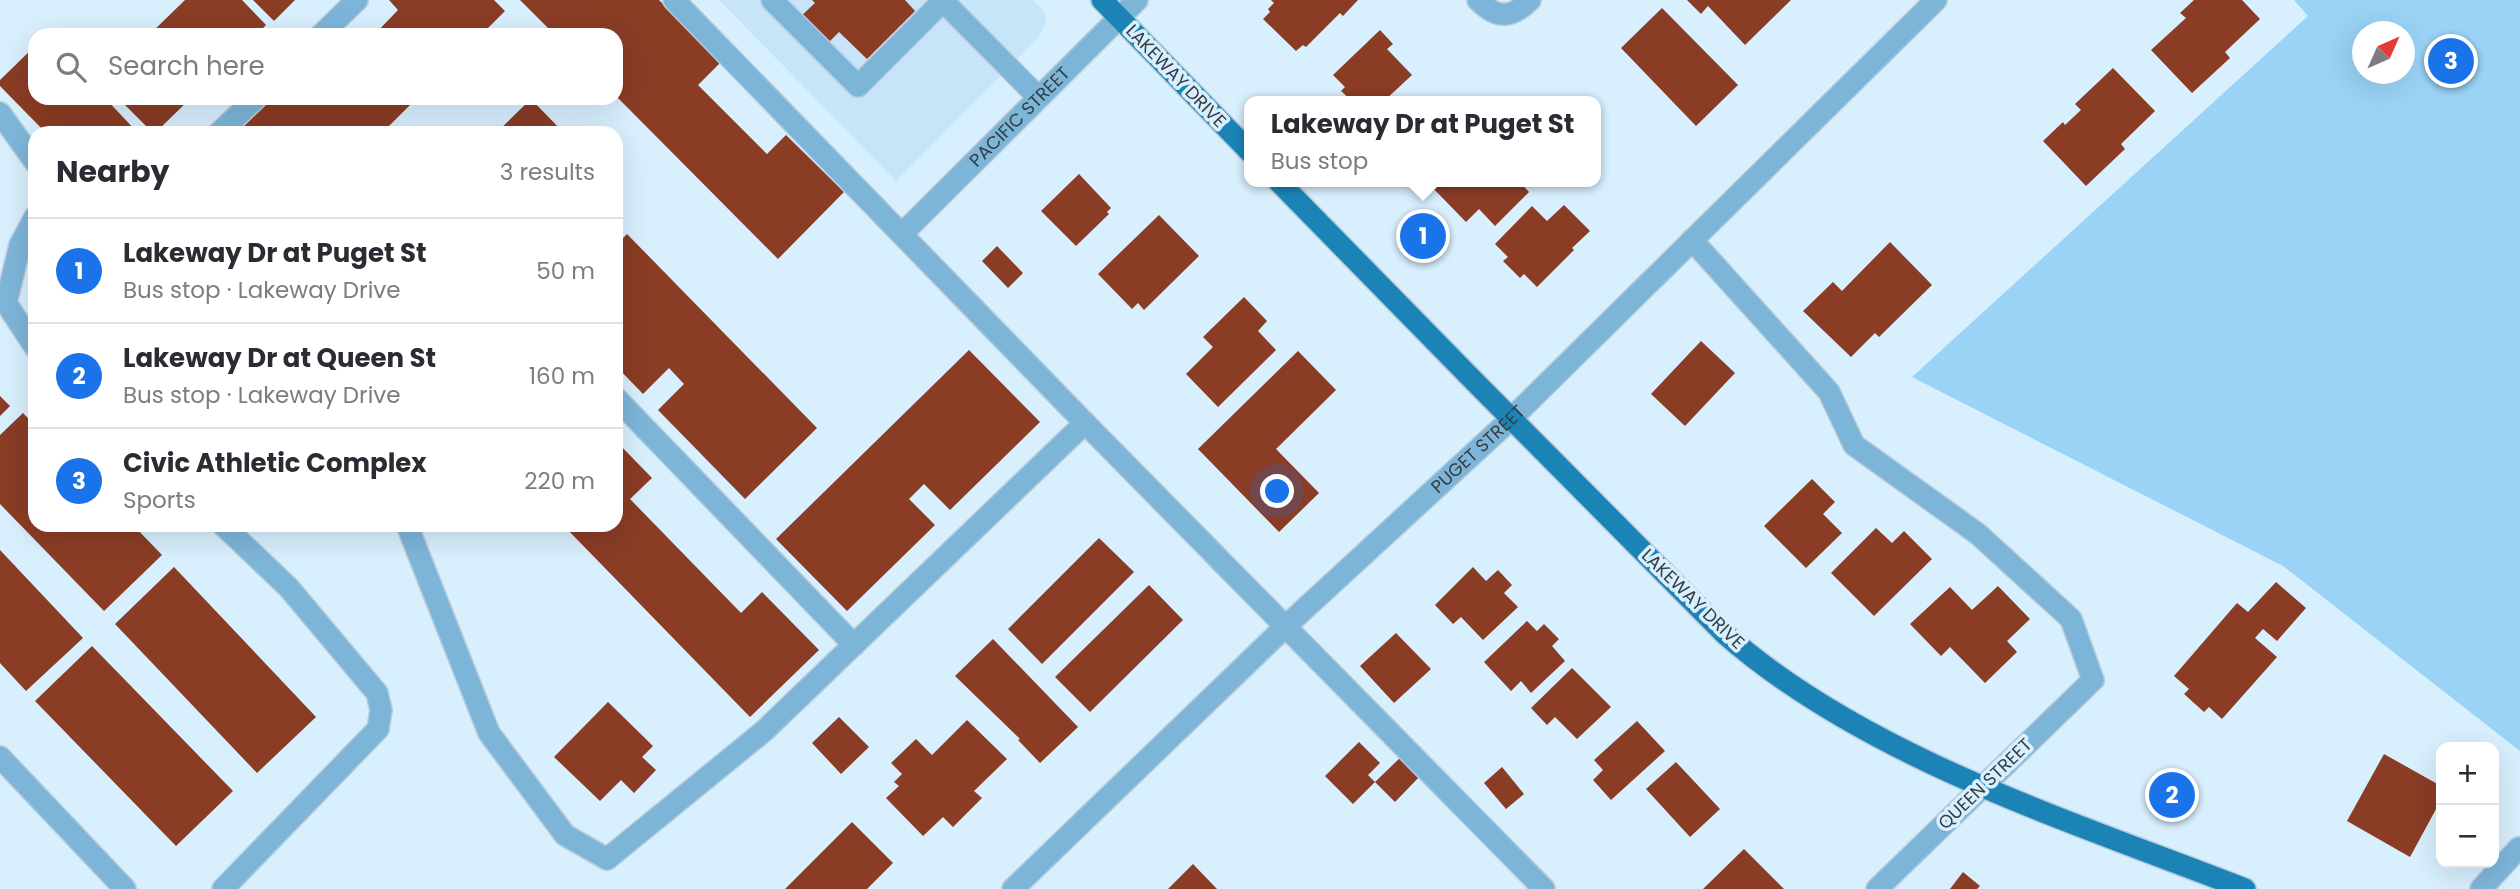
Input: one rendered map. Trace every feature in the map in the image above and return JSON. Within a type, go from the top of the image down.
[{"type":"main road","name":"LAKEWAY DRIVE","points":[[1102,0],[1244,146]]},
{"type":"main road","name":"LAKEWAY DRIVE","points":[[1284,187],[1740,647],[1846,719],[1915,755],[1983,787],[2245,889]]},
{"type":"street","points":[[328,28],[357,0]]},
{"type":"street","points":[[674,0],[1085,423],[1544,889]]},
{"type":"street","points":[[772,0],[858,86],[942,1],[1038,97]]},
{"type":"street","name":"PACIFIC STREET","points":[[902,234],[1137,0]]},
{"type":"street","points":[[1478,0],[1487,10],[1500,15],[1513,14],[1530,0]]},
{"type":"street","name":"PUGET STREET","points":[[1013,889],[1286,626],[1511,419],[1936,0]]},
{"type":"street","points":[[226,126],[249,105]]},
{"type":"street","points":[[0,113],[28,152]]},
{"type":"street","points":[[28,230],[20,245],[6,303],[28,336]]},
{"type":"street","name":"QUEEN STREET","points":[[1692,240],[1829,393],[1854,445],[1978,534],[2071,619],[2093,680],[1877,889]]},
{"type":"street","points":[[623,405],[854,645]]},
{"type":"street","points":[[411,532],[489,733],[565,835],[607,859],[764,731],[1085,423]]},
{"type":"street","points":[[223,889],[378,729],[381,710],[377,692],[289,588],[230,532]]},
{"type":"street","points":[[0,757],[125,889]]},
{"type":"street","points":[[2481,889],[2519,848]]},
{"type":"shaded area","points":[[719,0],[1033,0],[1045,13],[1046,21],[1039,37],[896,181]]},
{"type":"shaded area","points":[[2294,0],[2520,0],[2520,751],[2283,566],[1912,377],[2308,16]]},
{"type":"building","points":[[185,0],[242,0],[266,25],[263,28],[156,28]]},
{"type":"building","points":[[253,0],[295,0],[274,21]]},
{"type":"building","points":[[389,0],[494,0],[505,11],[488,28],[381,28],[398,10]]},
{"type":"building","points":[[520,0],[659,0],[721,62],[698,85],[767,154],[786,135],[844,192],[778,259],[623,103],[623,28],[548,28]]},
{"type":"building","points":[[812,0],[905,0],[915,11],[867,59],[839,32],[825,46],[798,19],[815,3]]},
{"type":"building","points":[[1271,0],[1358,0],[1343,16],[1340,13],[1306,47],[1303,45],[1296,51],[1263,19],[1274,3]]},
{"type":"building","points":[[1687,0],[1791,0],[1745,45],[1708,6],[1701,14]]},
{"type":"building","points":[[2194,0],[2242,0],[2260,19],[2225,52],[2230,58],[2192,93],[2151,50],[2186,18],[2180,13]]},
{"type":"building","points":[[1662,8],[1738,85],[1696,126],[1621,48]]},
{"type":"building","points":[[1380,30],[1393,44],[1387,49],[1412,75],[1389,96],[1346,96],[1341,91],[1345,87],[1333,75]]},
{"type":"building","points":[[28,53],[28,105],[112,105],[131,126],[39,126],[0,86],[0,80]]},
{"type":"building","points":[[2113,68],[2155,111],[2121,144],[2125,149],[2086,186],[2043,141],[2081,110],[2075,104]]},
{"type":"building","points":[[125,105],[184,105],[162,126],[146,126]]},
{"type":"building","points":[[266,105],[410,105],[389,126],[244,126]]},
{"type":"building","points":[[525,105],[537,105],[557,126],[503,126]]},
{"type":"building","points":[[1079,174],[1111,208],[1107,212],[1109,214],[1076,246],[1041,211]]},
{"type":"building","points":[[1432,187],[1524,187],[1529,192],[1495,226],[1479,209],[1466,222]]},
{"type":"building","points":[[1564,205],[1590,231],[1537,287],[1524,274],[1520,278],[1503,261],[1508,257],[1495,244],[1532,206],[1547,221]]},
{"type":"building","points":[[1159,215],[1199,256],[1144,310],[1138,303],[1132,309],[1098,274]]},
{"type":"building","points":[[627,234],[817,428],[745,499],[658,410],[684,384],[669,368],[643,394],[623,373],[623,238]]},
{"type":"building","points":[[1890,242],[1932,285],[1879,337],[1875,333],[1851,357],[1803,311],[1833,282],[1842,291]]},
{"type":"building","points":[[997,246],[1023,273],[1008,288],[982,261]]},
{"type":"building","points":[[1244,297],[1267,321],[1258,331],[1276,350],[1218,407],[1186,374],[1213,347],[1203,337]]},
{"type":"building","points":[[1701,341],[1735,373],[1685,426],[1651,394]]},
{"type":"building","points":[[969,350],[1040,422],[950,510],[924,484],[909,499],[935,525],[847,611],[776,539]]},
{"type":"building","points":[[1298,351],[1336,390],[1276,449],[1319,493],[1279,532],[1198,449]]},
{"type":"building","points":[[0,396],[10,406],[0,416]]},
{"type":"building","points":[[23,413],[28,418],[28,532],[140,532],[162,555],[104,611],[0,504],[0,435]]},
{"type":"building","points":[[623,448],[652,478],[630,499],[741,613],[762,592],[819,650],[750,717],[570,532],[623,532]]},
{"type":"building","points":[[1812,479],[1835,502],[1823,514],[1842,533],[1806,568],[1764,526]]},
{"type":"building","points":[[1876,528],[1892,543],[1904,531],[1932,559],[1874,616],[1831,573]]},
{"type":"building","points":[[1099,538],[1134,572],[1042,664],[1008,629]]},
{"type":"building","points":[[0,550],[83,638],[26,691],[0,663]]},
{"type":"building","points":[[174,567],[316,717],[257,773],[115,624]]},
{"type":"building","points":[[1473,567],[1486,581],[1498,570],[1512,585],[1504,593],[1518,607],[1483,640],[1461,617],[1453,624],[1435,605]]},
{"type":"building","points":[[2276,582],[2306,608],[2277,641],[2263,629],[2255,638],[2277,657],[2222,719],[2209,707],[2204,712],[2184,694],[2189,689],[2174,676],[2237,603],[2248,612]]},
{"type":"building","points":[[1149,585],[1183,620],[1090,712],[1055,677]]},
{"type":"building","points":[[1998,586],[2030,619],[2007,641],[2017,652],[1985,683],[1950,647],[1941,656],[1910,624],[1950,587],[1972,610]]},
{"type":"building","points":[[1527,621],[1537,631],[1544,624],[1559,639],[1552,646],[1565,661],[1531,693],[1521,681],[1511,691],[1484,662]]},
{"type":"building","points":[[1396,633],[1431,669],[1394,703],[1360,666]]},
{"type":"building","points":[[993,639],[1078,727],[1040,763],[1018,740],[1020,739],[955,676]]},
{"type":"building","points":[[92,646],[233,791],[176,846],[35,701]]},
{"type":"building","points":[[1572,668],[1611,707],[1577,739],[1555,717],[1547,725],[1531,708]]},
{"type":"building","points":[[608,702],[653,746],[642,757],[656,770],[634,793],[621,780],[600,801],[554,757]]},
{"type":"building","points":[[839,717],[869,747],[841,774],[812,743]]},
{"type":"building","points":[[967,720],[1007,759],[974,791],[982,798],[953,827],[943,817],[923,836],[886,798],[899,786],[894,782],[902,774],[891,763],[916,739],[932,755]]},
{"type":"building","points":[[1637,721],[1665,751],[1611,800],[1593,780],[1603,770],[1594,760]]},
{"type":"building","points":[[1359,742],[1380,763],[1368,775],[1375,782],[1353,804],[1325,776]]},
{"type":"building","points":[[2384,754],[2436,783],[2436,809],[2410,857],[2347,821]]},
{"type":"building","points":[[1403,755],[1422,774],[1395,802],[1375,782]]},
{"type":"building","points":[[1676,762],[1720,809],[1690,837],[1646,789]]},
{"type":"building","points":[[1502,767],[1524,794],[1506,809],[1484,783]]},
{"type":"building","points":[[852,822],[893,863],[867,889],[785,889]]},
{"type":"building","points":[[1744,849],[1784,889],[1703,889]]},
{"type":"building","points":[[1193,864],[1217,889],[1168,889]]},
{"type":"building","points":[[1963,872],[1980,886],[1977,889],[1950,889]]},
{"type":"place","name":"Civic Athletic Complex","points":[[2451,61]]},
{"type":"place","name":"Lakeway Dr at Puget St","points":[[1423,236]]},
{"type":"place","name":"Lakeway Dr at Queen St","points":[[2172,795]]}]
